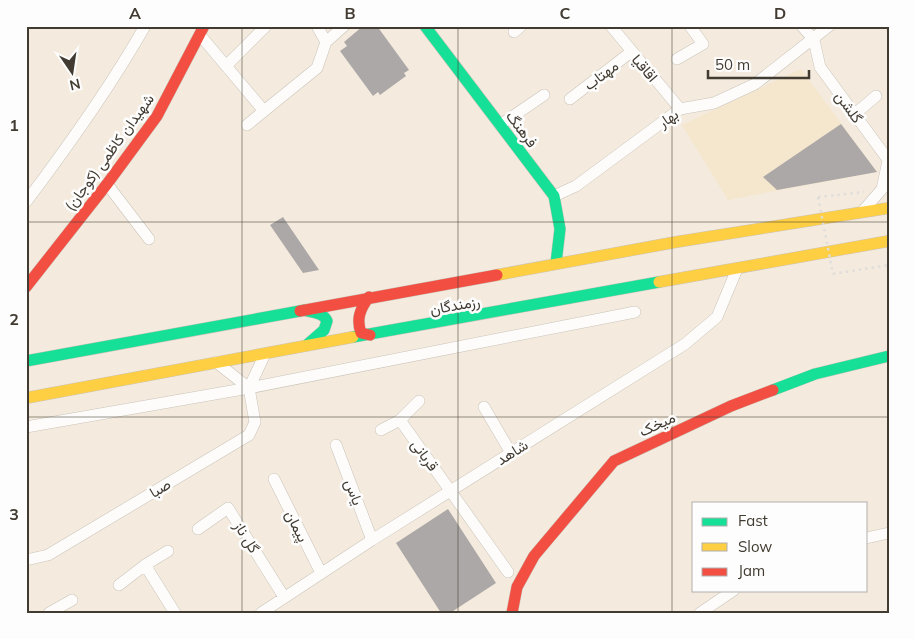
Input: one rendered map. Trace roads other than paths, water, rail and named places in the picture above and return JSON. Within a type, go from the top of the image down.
[{"type":"main road","name":"فرهنگ","points":[[425,26],[554,196],[560,229],[556,264]]},
{"type":"main road","name":"شهیدان کاظمی (کوجان)","points":[[26,287],[107,184],[157,116],[202,30]]},
{"type":"main road","name":"رزمندگان","points":[[26,361],[676,242],[889,208]]},
{"type":"main road","name":"رزمندگان","points":[[26,398],[216,362],[889,242]]},
{"type":"main road","points":[[369,297],[357,316],[361,333],[370,335]]},
{"type":"main road","points":[[302,309],[321,314],[326,319],[327,325],[320,336],[304,347]]},
{"type":"main road","points":[[26,350],[47,357]]},
{"type":"main road","name":"میخک","points":[[512,613],[517,587],[534,556],[614,461],[731,406],[759,395],[815,374],[889,356]]},
{"type":"street","points":[[26,202],[30,188],[105,92],[145,26]]},
{"type":"street","points":[[226,66],[266,26]]},
{"type":"street","points":[[317,26],[326,42]]},
{"type":"street","points":[[247,125],[317,68],[326,42],[344,26]]},
{"type":"street","name":"اقاقیا","points":[[611,26],[680,109]]},
{"type":"street","points":[[677,59],[703,44],[690,26]]},
{"type":"street","name":"گلشن","points":[[802,26],[814,40],[820,67],[888,161]]},
{"type":"street","name":"بهار","points":[[554,196],[576,186],[680,109],[714,103],[755,84],[814,40],[829,26]]},
{"type":"street","points":[[202,30],[226,66],[264,111]]},
{"type":"street","name":"مهتاب","points":[[570,99],[631,52]]},
{"type":"street","points":[[500,125],[544,96]]},
{"type":"street","points":[[855,114],[876,96]]},
{"type":"street","points":[[862,212],[882,189],[888,161]]},
{"type":"street","points":[[107,184],[149,240]]},
{"type":"street","name":"شاهد","points":[[261,613],[372,540],[685,344],[717,317],[737,269]]},
{"type":"street","points":[[26,427],[249,388],[634,312]]},
{"type":"street","points":[[249,388],[265,354]]},
{"type":"street","points":[[216,362],[249,388]]},
{"type":"street","name":"صبا","points":[[26,560],[48,555],[249,435],[255,422],[249,388]]},
{"type":"street","points":[[381,430],[400,420],[419,401]]},
{"type":"street","points":[[484,407],[511,453]]},
{"type":"street","name":"قربانی","points":[[400,420],[508,572]]},
{"type":"street","name":"یاس","points":[[336,445],[372,540]]},
{"type":"street","name":"پیمان","points":[[274,480],[321,573]]},
{"type":"street","name":"گل ناز","points":[[198,529],[228,508],[284,597]]},
{"type":"street","points":[[868,538],[889,533]]},
{"type":"street","points":[[119,585],[145,565],[168,551]]},
{"type":"street","points":[[145,565],[175,613]]},
{"type":"street","points":[[700,613],[731,592]]},
{"type":"street","points":[[49,613],[72,600]]}]
